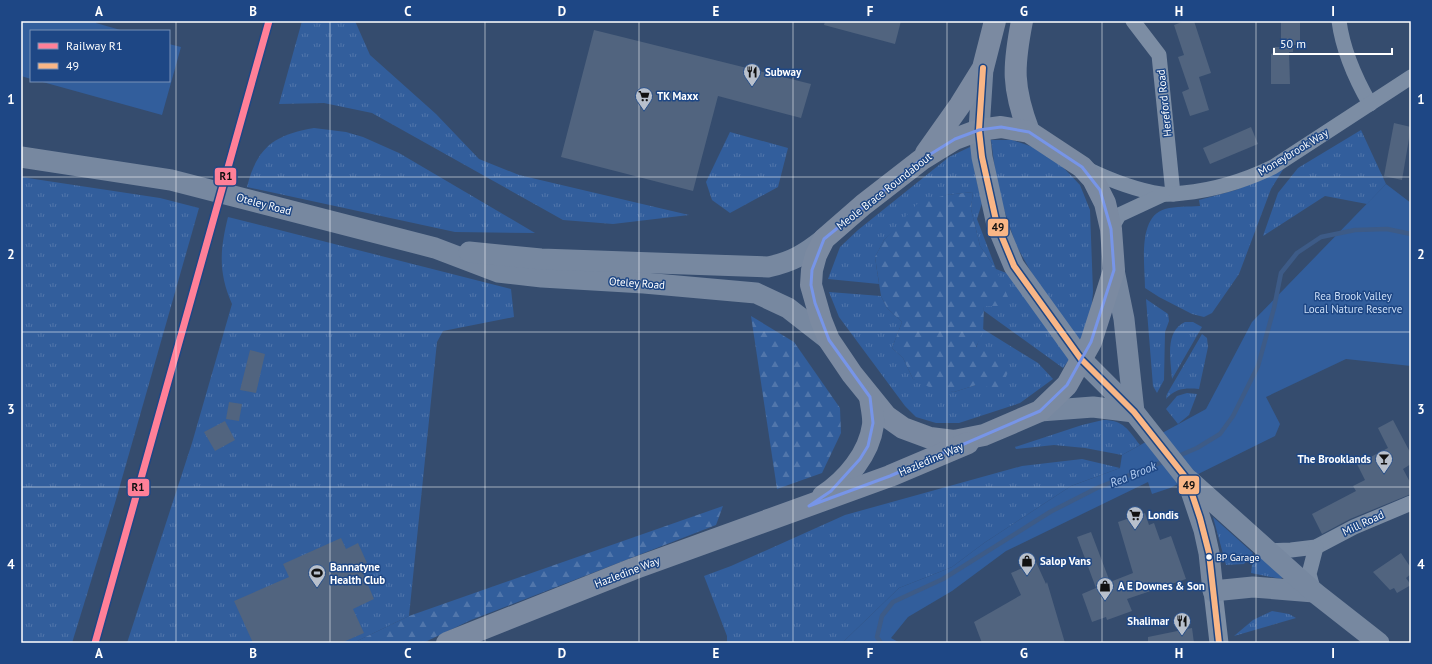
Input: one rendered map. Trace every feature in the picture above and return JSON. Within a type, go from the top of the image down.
[{"type":"main road","points":[[995,21],[983,68],[979,130],[982,157],[997,225],[1014,266],[1081,359],[1134,412],[1187,478],[1314,592],[1379,643]]},
{"type":"main road","points":[[1022,21],[1015,61],[1015,84],[1020,106],[1029,132]]},
{"type":"main road","points":[[921,160],[960,105],[983,68]]},
{"type":"main road","name":"Meole Brace Roundabout","points":[[1001,127],[1029,132],[1082,167],[1100,190],[1111,229],[1114,270],[1091,342],[1067,385],[1040,411],[984,435],[954,441],[930,438],[903,428],[886,416],[870,397],[829,340],[815,303],[811,285],[812,270],[816,255],[824,238],[863,205],[921,160],[955,139],[979,130],[1001,127]]},
{"type":"main road","name":"Oteley Road","points":[[21,157],[171,180],[435,248],[498,272],[542,277],[644,283],[756,293],[788,308],[829,340]]},
{"type":"main road","name":"Oteley Road","points":[[435,248],[500,256],[541,259],[768,267],[792,260],[807,252],[824,238]]},
{"type":"main road","points":[[1114,270],[1124,319],[1134,412]]},
{"type":"main road","name":"Hazledine Way","points":[[809,506],[831,491],[860,460],[868,446],[873,423],[870,397]]},
{"type":"main road","points":[[1040,411],[1093,407],[1134,412]]},
{"type":"main road","name":"Hazledine Way","points":[[447,643],[633,569],[890,476],[984,435]]},
{"type":"main road","points":[[1187,478],[1204,530],[1213,591],[1253,587],[1314,592]]},
{"type":"street","name":"Hereford Road","points":[[1133,21],[1159,55],[1168,194]]},
{"type":"street","points":[[1339,21],[1346,52],[1352,69],[1370,104]]},
{"type":"street","name":"Moneybrook Way","points":[[1111,229],[1120,215],[1168,194],[1200,191],[1250,178],[1273,167],[1411,77]]},
{"type":"street","name":"Moneybrook Way","points":[[1082,167],[1114,181],[1168,194]]},
{"type":"street","name":"Mill Road","points":[[1267,551],[1316,547],[1354,527],[1411,503]]},
{"type":"street","points":[[1314,592],[1309,574],[1316,547]]},
{"type":"street","points":[[1213,591],[1219,643]]},
{"type":"highlighted area","points":[[1001,127],[1029,132],[1082,167],[1100,190],[1105,203],[1111,229],[1114,270],[1091,342],[1067,385],[1040,411],[890,476],[809,506],[831,491],[860,459],[868,446],[873,423],[870,397],[829,340],[815,303],[811,285],[812,270],[824,239],[921,160],[955,139],[979,130]]},
{"type":"green space","points":[[21,21],[96,21],[96,23],[120,30],[30,30],[30,79],[21,76]]},
{"type":"green space","points":[[302,21],[355,21],[370,55],[436,114],[479,159],[519,175],[689,215],[613,224],[563,220],[372,113],[324,103],[279,104]]},
{"type":"green space","points":[[170,44],[181,47],[162,115],[43,82],[170,82]]},
{"type":"green space","points":[[314,128],[346,132],[363,137],[399,153],[535,233],[455,232],[247,187],[256,162],[269,145],[288,135]]},
{"type":"green space","points":[[1361,130],[1386,184],[1367,204],[1325,196],[1263,236],[1278,193],[1298,168]]},
{"type":"green space","points":[[730,132],[788,148],[778,187],[730,213],[712,200],[706,182]]},
{"type":"green space","points":[[991,140],[1012,140],[1033,147],[1059,163],[1080,185],[1090,210],[1093,292],[1091,313],[1081,342],[1040,288],[1016,245],[998,192]]},
{"type":"green space","points":[[972,146],[975,174],[982,203],[977,219],[996,269],[980,246],[971,209],[973,192],[946,195],[899,225],[884,240],[875,257],[879,284],[828,279],[840,247],[858,230],[949,157]]},
{"type":"green space","points":[[1284,168],[1271,189],[1239,274],[1212,313],[1204,317],[1192,314],[1145,288],[1144,243],[1146,231],[1150,221],[1156,214],[1169,208],[1200,206],[1199,200],[1236,190]]},
{"type":"green space","points":[[21,177],[160,198],[199,208],[115,503],[72,643],[21,643]]},
{"type":"green space","name":"Rea Brook Valley Local Nature Reserve","points":[[1386,184],[1411,203],[1411,366],[1346,359],[1266,397],[1280,424],[1275,436],[1170,488],[1152,494],[1148,482],[1006,551],[952,591],[908,617],[891,638],[900,643],[842,643],[899,588],[952,567],[984,543],[1071,486],[1120,468],[1122,455],[1206,409],[1252,322]]},
{"type":"green space","points":[[973,192],[971,209],[980,246],[996,269],[1011,304],[984,306],[983,333],[976,347],[1002,359],[1008,372],[1001,389],[976,385],[954,392],[931,388],[913,379],[903,358],[892,348],[902,322],[887,308],[881,296],[875,257],[884,240],[918,203],[946,195]]},
{"type":"green space","points":[[228,217],[511,289],[514,317],[443,331],[437,342],[409,616],[353,643],[127,643],[192,443],[232,304],[227,292],[222,271],[223,240]]},
{"type":"green space","points":[[996,269],[1014,276],[1074,353],[1063,368],[984,311],[984,306],[1000,306]]},
{"type":"green space","points":[[829,292],[881,296],[887,308],[902,322],[892,348],[903,358],[913,379],[954,392],[976,385],[976,348],[983,329],[1038,363],[1053,379],[1020,403],[959,423],[936,423],[916,417],[905,406],[839,317]]},
{"type":"green space","points":[[1146,299],[1168,314],[1169,321],[1165,332],[1164,380],[1157,393],[1153,386]]},
{"type":"green space","points":[[751,316],[794,342],[840,408],[841,433],[822,473],[777,489]]},
{"type":"green space","points":[[1185,322],[1193,322],[1202,327],[1172,379],[1170,355],[1171,339],[1178,327]]},
{"type":"green space","points":[[1202,334],[1207,338],[1208,347],[1199,389],[1177,391],[1166,399],[1167,394]]},
{"type":"green space","points":[[1187,393],[1197,394],[1189,415],[1178,424],[1166,409],[1177,396]]},
{"type":"green space","points":[[1103,420],[1110,420],[1121,424],[1129,430],[1140,445],[1122,455],[1085,448],[1054,445],[1016,449],[1015,447],[1082,425]]},
{"type":"green space","points":[[1082,459],[1120,468],[1071,486],[984,543],[952,567],[899,588],[842,643],[727,643],[727,636],[704,576],[731,566],[845,515],[1022,466]]},
{"type":"green space","points":[[723,506],[716,525],[471,620],[423,643],[353,643],[409,616]]},
{"type":"green space","points":[[1213,517],[1253,553],[1244,564],[1226,565]]},
{"type":"green space","points":[[1260,557],[1283,576],[1281,579],[1251,573],[1252,565]]},
{"type":"green space","points":[[1272,611],[1289,614],[1296,618],[1234,636],[1253,620]]},
{"type":"building","points":[[825,21],[901,21],[895,44],[824,25]]},
{"type":"building","points":[[1185,21],[1194,21],[1211,73],[1199,77],[1209,110],[1190,116],[1182,92],[1189,89],[1178,57],[1184,55],[1174,25]]},
{"type":"building","points":[[1281,21],[1300,21],[1300,45],[1293,45],[1293,52],[1289,52],[1290,84],[1271,84],[1271,54],[1273,53],[1273,47],[1281,47]]},
{"type":"building","name":"TK Maxx","points":[[594,30],[811,84],[801,118],[718,96],[693,191],[561,157]]},
{"type":"building","points":[[1394,123],[1411,127],[1402,180],[1384,176]]},
{"type":"building","points":[[1251,127],[1258,144],[1210,164],[1203,148]]},
{"type":"building","points":[[250,350],[265,354],[256,393],[240,390]]},
{"type":"building","points":[[229,402],[242,404],[239,421],[226,419]]},
{"type":"building","name":"The Brooklands","points":[[1393,420],[1411,454],[1411,464],[1403,469],[1411,484],[1411,494],[1350,519],[1322,534],[1312,514],[1356,491],[1353,486],[1365,480],[1357,464],[1388,448],[1378,428]]},
{"type":"building","points":[[225,421],[235,440],[215,451],[204,432]]},
{"type":"building","points":[[1145,513],[1149,525],[1154,523],[1160,540],[1171,536],[1186,579],[1127,599],[1132,611],[1107,620],[1106,617],[1092,622],[1082,594],[1096,588],[1077,537],[1091,532],[1110,582],[1133,573],[1118,522]]},
{"type":"building","name":"Bannatyne Health Club","points":[[341,538],[346,549],[358,543],[367,563],[360,566],[374,599],[353,609],[364,633],[341,643],[253,643],[234,601],[289,577],[283,564]]},
{"type":"building","points":[[1401,553],[1411,568],[1411,574],[1406,578],[1411,585],[1397,593],[1394,588],[1390,590],[1373,572]]},
{"type":"building","points":[[1036,562],[1046,584],[1047,582],[1065,643],[982,643],[974,622],[1021,595],[1011,573]]},
{"type":"building","points":[[1192,628],[1194,643],[1148,643],[1148,637]]},
{"type":"waterway","name":"Rea Brook","points":[[1176,457],[1197,448],[1220,434],[1233,416],[1258,366],[1274,308],[1281,273],[1297,253],[1321,237],[1355,230],[1387,229],[1411,234]]},
{"type":"waterway","name":"Rea Brook","points":[[881,643],[877,637],[882,616],[893,602],[943,579],[1050,512],[1097,488],[1165,461]]},
{"type":"rail line","name":"R1","points":[[95,643],[269,21]]},
{"type":"transit line","name":"49","points":[[983,68],[979,130],[982,157],[997,225],[1014,266],[1081,359],[1134,412],[1187,479],[1200,518],[1209,553],[1219,643]]},
{"type":"place","name":"Subway","points":[[752,87]]},
{"type":"place","name":"TK Maxx","points":[[644,111]]},
{"type":"place","name":"The Brooklands","points":[[1384,474]]},
{"type":"place","name":"Londis","points":[[1135,530]]},
{"type":"place","name":"BP Garage","points":[[1209,557]]},
{"type":"place","name":"Salop Vans","points":[[1027,576]]},
{"type":"place","name":"Bannatyne Health Club","points":[[317,588]]},
{"type":"place","name":"A E Downes & Son","points":[[1105,601]]},
{"type":"place","name":"Shalimar","points":[[1182,636]]}]
